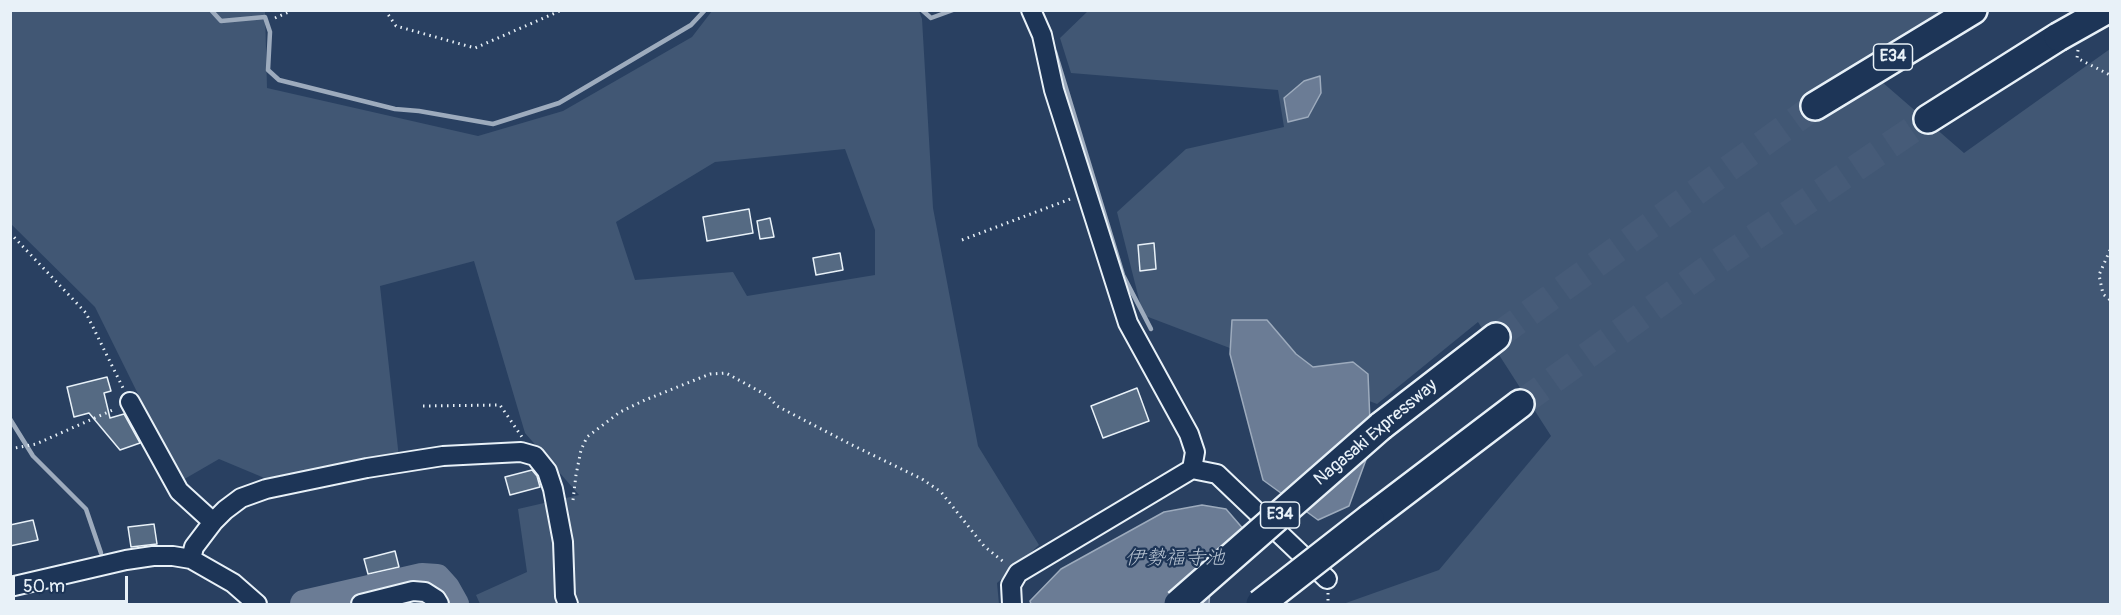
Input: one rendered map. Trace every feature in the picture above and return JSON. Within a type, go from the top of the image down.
[{"type":"highway","name":"E34","points":[[1815,106],[1973,10]]},
{"type":"highway","points":[[1928,119],[2068,41],[2106,10]]},
{"type":"highway","name":"Nagasaki Expressway","points":[[1178,604],[1381,426],[1496,337]]},
{"type":"highway","points":[[1260,604],[1520,404]]},
{"type":"street","points":[[1031,10],[1042,35],[1054,90],[1128,323],[1189,434],[1195,452],[1192,469]]},
{"type":"street","points":[[130,402],[179,491],[213,522]]},
{"type":"street","points":[[191,559],[194,547],[213,522],[241,498],[266,489],[367,468],[443,456],[521,452],[535,456],[547,471],[553,489],[563,542],[565,596],[568,604]]},
{"type":"street","points":[[1012,604],[1011,585],[1018,573],[1192,469],[1217,474],[1327,579]]},
{"type":"street","points":[[10,587],[126,560],[173,556],[191,559],[233,583],[257,604]]},
{"type":"street","points":[[361,604],[413,591],[425,592],[436,599],[439,604]]},
{"type":"path","points":[[275,18],[293,10]]},
{"type":"path","points":[[385,10],[396,26],[474,48],[562,10]]},
{"type":"path","points":[[2068,41],[2077,58],[2110,75]]},
{"type":"path","points":[[962,240],[1086,193]]},
{"type":"path","points":[[10,233],[86,313],[130,402],[36,444],[10,449]]},
{"type":"path","points":[[2110,250],[2098,275],[2103,294],[2110,300]]},
{"type":"path","points":[[573,508],[576,475],[581,450],[587,437],[620,412],[645,400],[710,374],[726,373],[768,396],[777,405],[922,479],[941,492],[984,546],[1018,573]]},
{"type":"path","points":[[423,406],[500,405],[535,456]]},
{"type":"shaded area","points":[[1089,10],[1948,11],[1859,62],[1964,153],[2110,49],[2110,604],[1343,604],[1439,570],[1551,436],[1478,322],[1377,404],[1143,315],[1117,212],[1186,149],[1284,127],[1278,90],[1071,73],[1060,38]]},
{"type":"shaded area","points":[[10,11],[265,11],[267,88],[478,136],[563,111],[692,37],[712,11],[919,11],[922,19],[933,208],[978,446],[1039,545],[997,583],[999,604],[480,604],[476,595],[527,572],[518,509],[579,495],[525,433],[474,261],[380,286],[399,458],[274,482],[219,459],[181,481],[95,307],[11,224]],"holes":[[[845,149],[875,230],[875,275],[747,296],[733,272],[635,280],[616,222],[715,162]]]},
{"type":"water","points":[[1320,76],[1321,93],[1308,117],[1288,122],[1284,98],[1304,81]]},
{"type":"water","points":[[1232,320],[1267,320],[1296,354],[1313,367],[1353,362],[1368,374],[1371,446],[1349,506],[1318,520],[1263,480],[1230,354]]},
{"type":"water","name":"伊勢福寺池","points":[[1202,505],[1226,509],[1245,531],[1210,589],[1209,604],[1031,604],[1030,601],[1061,569],[1164,512]]},
{"type":"building","points":[[749,209],[753,233],[707,241],[703,217]]},
{"type":"building","points":[[770,218],[774,237],[760,239],[757,221]]},
{"type":"building","points":[[1154,243],[1156,269],[1140,271],[1138,245]]},
{"type":"building","points":[[840,253],[843,270],[816,275],[813,258]]},
{"type":"building","points":[[107,377],[111,391],[104,393],[110,418],[124,414],[140,443],[120,450],[89,413],[74,417],[67,387]]},
{"type":"building","points":[[1137,388],[1149,421],[1103,438],[1091,406]]},
{"type":"building","points":[[532,470],[537,476],[540,487],[510,495],[505,477]]},
{"type":"building","points":[[33,520],[38,540],[10,546],[10,525]]},
{"type":"building","points":[[154,524],[157,544],[131,547],[128,527]]},
{"type":"building","points":[[395,551],[399,567],[368,574],[364,559]]},
{"type":"waterway","points":[[211,10],[221,21],[265,17],[270,32],[268,70],[279,80],[395,109],[493,124],[559,103],[691,25],[705,10]]},
{"type":"waterway","points":[[922,10],[931,18],[953,10]]},
{"type":"waterway","points":[[1055,52],[1123,275],[1151,329]]},
{"type":"waterway","points":[[10,419],[33,456],[86,509],[101,553]]},
{"type":"waterway","points":[[304,604],[422,577],[437,578],[455,604]]},
{"type":"tunnel","points":[[1496,337],[1815,106]]},
{"type":"tunnel","points":[[1520,404],[1703,272],[1928,119]]}]
